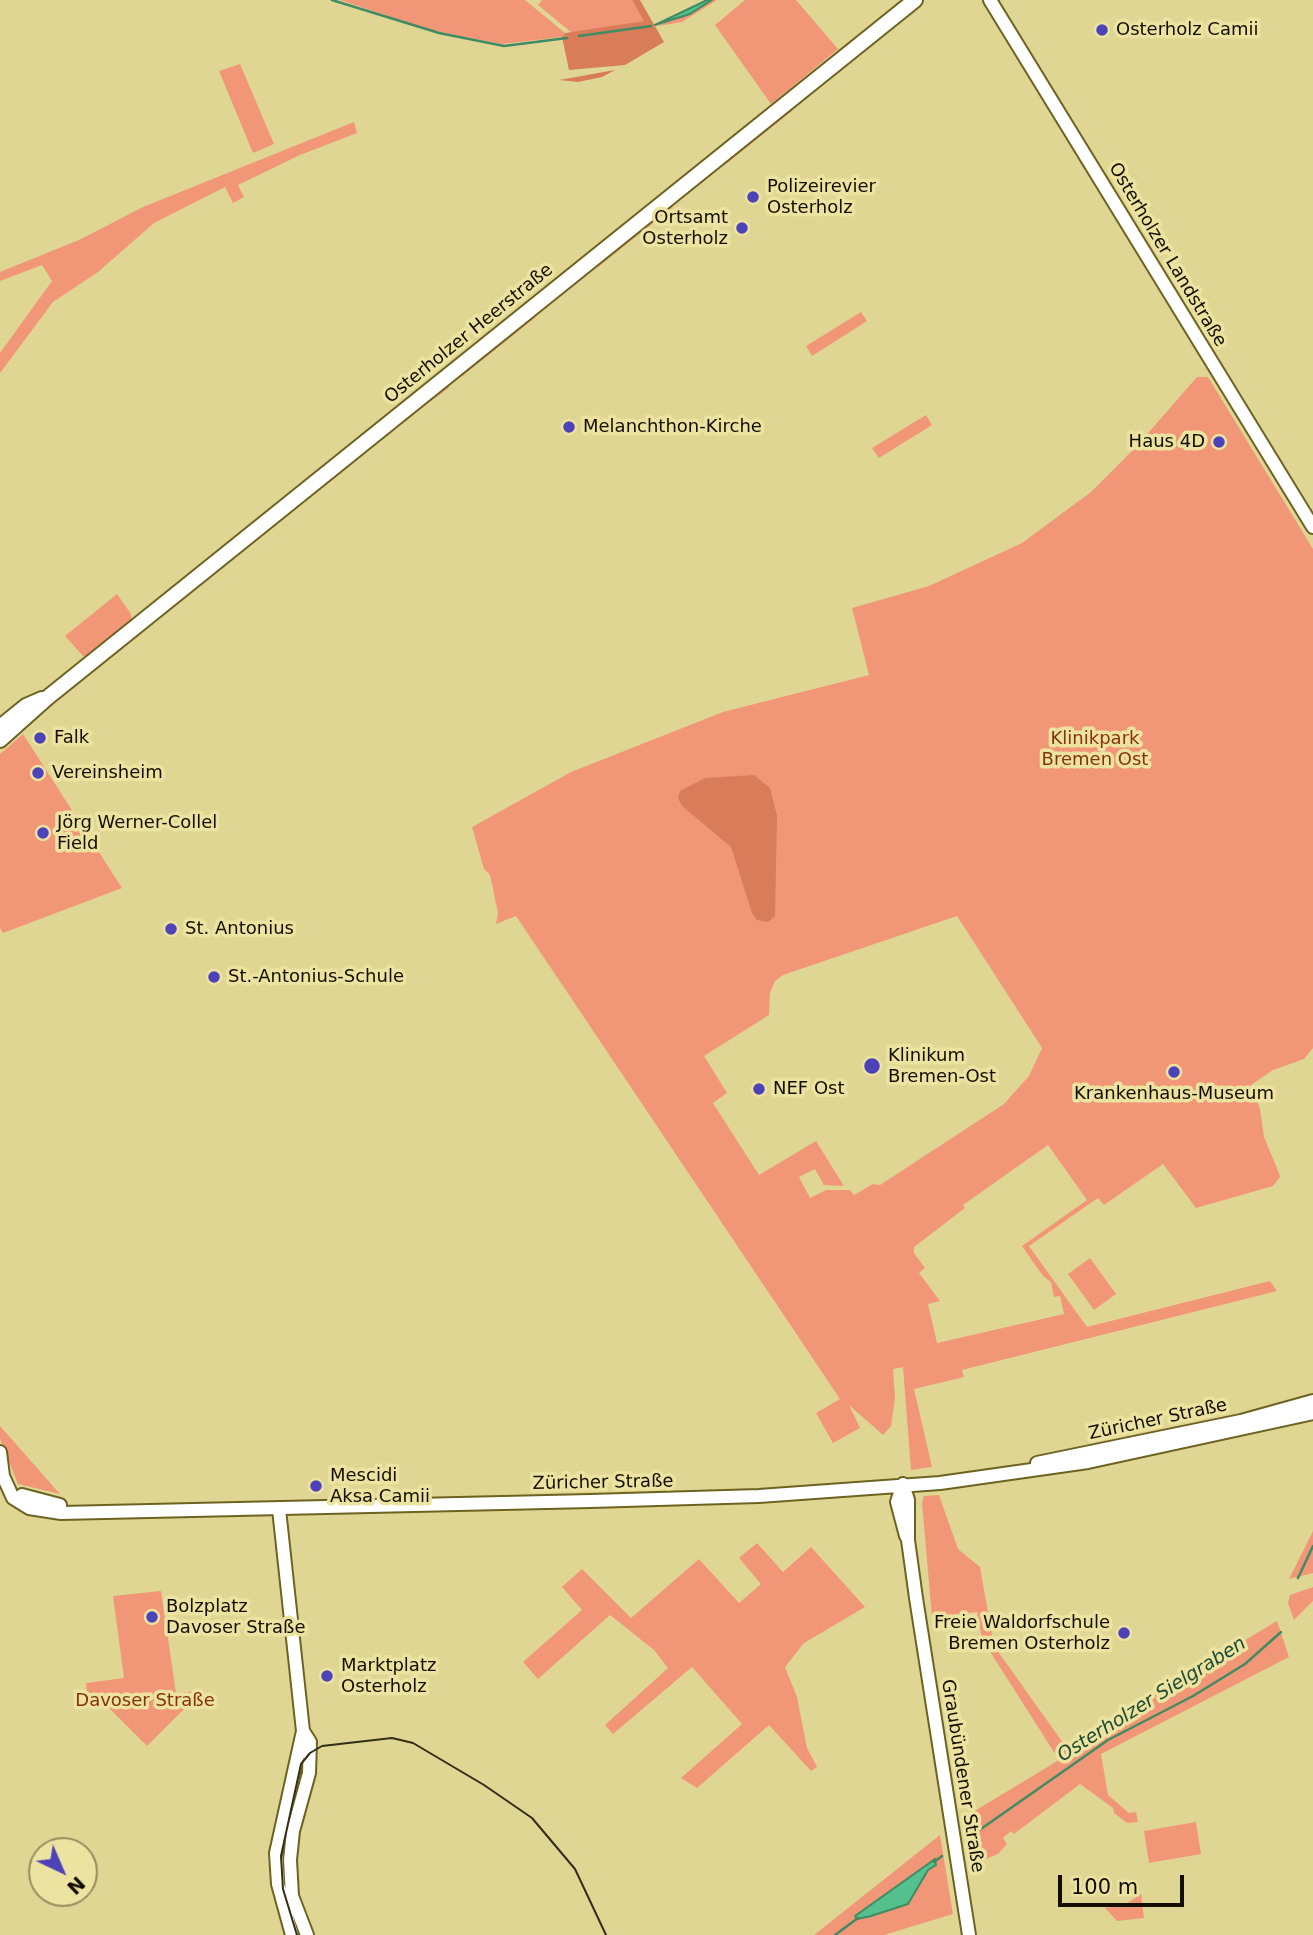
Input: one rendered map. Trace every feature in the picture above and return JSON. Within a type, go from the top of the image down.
[{"type":"main road","name":"Osterholzer Heerstraße","points":[[0,740],[47,698],[915,0]]},
{"type":"main road","name":"Osterholzer Landstraße","points":[[990,0],[1313,527]]},
{"type":"main road","name":"Osterholzer Heerstraße","points":[[0,727],[26,706],[47,698]]},
{"type":"main road","name":"Züricher Straße","points":[[926,1482],[940,1477],[1093,1452],[1246,1420],[1313,1401]]},
{"type":"main road","name":"Züricher Straße","points":[[279,1509],[713,1498],[940,1483],[1055,1468],[1313,1413]]},
{"type":"main road","points":[[0,1452],[3,1476],[10,1495],[19,1498],[29,1508],[61,1513],[279,1509],[303,1731],[292,1774],[276,1864],[284,1911],[292,1935]]},
{"type":"main road","name":"Graubündener Straße","points":[[904,1484],[908,1500],[908,1539],[968,1935]]},
{"type":"main road","points":[[303,1731],[310,1742],[307,1779],[293,1830],[289,1860],[292,1896],[307,1935]]},
{"type":"main road","points":[[292,1774],[302,1774],[307,1779]]},
{"type":"green space","points":[[340,0],[525,0],[565,33],[562,37],[502,44],[429,30]]},
{"type":"green space","points":[[542,0],[632,0],[645,21],[572,33],[538,5]]},
{"type":"green space","points":[[717,0],[682,22],[658,26]]},
{"type":"green space","points":[[745,0],[796,0],[838,49],[771,104],[715,25]]},
{"type":"green space","points":[[240,64],[274,144],[253,153],[219,71]]},
{"type":"green space","points":[[789,109],[792,111],[726,164],[727,159]]},
{"type":"green space","points":[[354,122],[357,133],[300,155],[238,185],[244,197],[233,203],[225,187],[154,223],[98,272],[53,302],[0,373],[0,353],[52,281],[42,265],[0,281],[0,272],[79,240],[143,207]]},
{"type":"green space","points":[[671,204],[673,207],[598,267],[596,265]]},
{"type":"green space","points":[[861,312],[867,321],[812,356],[806,346]]},
{"type":"green space","points":[[536,317],[461,377],[459,375],[530,318]]},
{"type":"green space","name":"Klinikpark Bremen Ost","points":[[1197,377],[1208,377],[1313,549],[1313,1048],[1304,1059],[1273,1070],[1251,1085],[1260,1109],[1264,1137],[1280,1177],[1273,1186],[1196,1208],[1163,1164],[1104,1205],[1098,1198],[1029,1246],[1087,1327],[1270,1281],[1277,1291],[962,1370],[964,1377],[914,1389],[932,1467],[911,1470],[903,1367],[893,1369],[895,1398],[891,1426],[883,1435],[849,1405],[860,1428],[833,1443],[816,1413],[840,1399],[516,916],[496,924],[498,913],[490,875],[484,869],[472,827],[571,772],[723,712],[869,675],[852,608],[929,586],[1022,543],[1091,492],[1135,448]],"holes":[[[957,916],[1042,1048],[1029,1076],[1004,1104],[880,1185],[873,1184],[854,1195],[850,1190],[826,1190],[810,1198],[799,1177],[815,1169],[824,1185],[844,1186],[816,1141],[759,1175],[713,1103],[727,1093],[704,1056],[769,1015],[770,993],[775,981],[783,975]],[[1048,1145],[1087,1200],[1022,1246],[1043,1276],[1051,1282],[1054,1297],[1060,1296],[1064,1314],[937,1343],[928,1304],[940,1301],[919,1273],[925,1268],[914,1253],[914,1247],[965,1208],[963,1205]]]},
{"type":"green space","points":[[446,385],[450,387],[353,459]]},
{"type":"green space","points":[[926,415],[932,425],[879,458],[872,448]]},
{"type":"green space","points":[[117,594],[131,614],[132,621],[87,656],[83,656],[65,636]]},
{"type":"green space","points":[[132,638],[133,640],[59,700],[59,696]]},
{"type":"green space","name":"Jörg Werner-Collel Field","points":[[23,734],[122,888],[3,933],[0,928],[0,754]]},
{"type":"green space","points":[[1090,1258],[1116,1294],[1094,1310],[1068,1274]]},
{"type":"green space","points":[[0,1426],[60,1494],[18,1484],[0,1439]]},
{"type":"green space","points":[[939,1495],[958,1549],[980,1567],[994,1646],[1066,1747],[1277,1621],[1289,1657],[1101,1754],[1108,1795],[1129,1813],[1136,1812],[1138,1822],[1127,1823],[1114,1813],[1113,1808],[1080,1784],[1014,1834],[1011,1831],[1003,1838],[1007,1844],[998,1854],[971,1865],[963,1818],[1059,1760],[982,1639],[977,1612],[932,1617],[922,1503],[924,1496]]},
{"type":"green space","points":[[1313,1531],[1313,1573],[1289,1579]]},
{"type":"green space","points":[[757,1543],[783,1572],[811,1547],[865,1607],[804,1643],[785,1667],[797,1697],[807,1748],[817,1767],[811,1771],[769,1725],[697,1788],[681,1778],[742,1724],[692,1667],[613,1734],[605,1725],[668,1668],[654,1650],[610,1615],[538,1679],[523,1662],[582,1610],[562,1587],[582,1569],[631,1618],[699,1559],[739,1603],[761,1584],[739,1558]]},
{"type":"green space","points":[[1313,1587],[1313,1601],[1294,1620],[1288,1603],[1290,1595]]},
{"type":"green space","name":"Davoser Straße","points":[[161,1591],[176,1693],[202,1691],[147,1746],[101,1700],[87,1693],[86,1683],[124,1678],[113,1596]]},
{"type":"green space","points":[[1196,1822],[1201,1854],[1149,1863],[1144,1831]]},
{"type":"green space","points":[[940,1835],[953,1914],[884,1935],[814,1935]]},
{"type":"green space","points":[[1141,1894],[1144,1918],[1117,1921],[1105,1908],[1126,1904]]},
{"type":"shaded area","points":[[632,0],[640,0],[664,42],[625,65],[569,70],[562,37],[565,33],[644,21]]},
{"type":"shaded area","points":[[712,0],[690,14],[655,25]]},
{"type":"shaded area","points":[[615,70],[602,77],[578,82],[559,80]]},
{"type":"shaded area","points":[[754,775],[770,788],[777,816],[775,916],[768,922],[757,920],[752,913],[731,847],[682,806],[678,798],[680,791],[705,778]]},
{"type":"shaded area","points":[[935,1859],[936,1865],[928,1870],[908,1904],[857,1919],[855,1916]]},
{"type":"waterway","points":[[332,0],[439,33],[504,46],[567,38]]},
{"type":"waterway","points":[[579,36],[651,26]]},
{"type":"waterway","name":"Osterholzer Sielgraben","points":[[1298,1578],[1313,1546]]},
{"type":"waterway","name":"Osterholzer Sielgraben","points":[[968,1838],[1108,1740],[1193,1696],[1245,1664],[1281,1632]]},
{"type":"waterway","name":"Osterholzer Sielgraben","points":[[934,1862],[942,1856]]},
{"type":"waterway","name":"Osterholzer Sielgraben","points":[[835,1935],[858,1918]]},
{"type":"tram line","points":[[297,1935],[283,1889],[281,1856],[301,1764],[310,1753],[322,1746],[392,1738],[413,1743],[484,1785],[532,1818],[575,1869],[606,1935]]},
{"type":"place","name":"Osterholz Camii","points":[[1102,30]]},
{"type":"place","name":"Polizeirevier Osterholz","points":[[753,197]]},
{"type":"place","name":"Ortsamt Osterholz","points":[[742,228]]},
{"type":"place","name":"Melanchthon-Kirche","points":[[569,427]]},
{"type":"place","name":"Haus 4D","points":[[1219,442]]},
{"type":"place","name":"Falk","points":[[40,738]]},
{"type":"place","name":"Vereinsheim","points":[[38,773]]},
{"type":"place","name":"Jörg Werner-Collel Field","points":[[43,833]]},
{"type":"place","name":"St. Antonius","points":[[171,929]]},
{"type":"place","name":"St.-Antonius-Schule","points":[[214,977]]},
{"type":"place","name":"Klinikum Bremen-Ost","points":[[872,1066]]},
{"type":"place","name":"Krankenhaus-Museum","points":[[1174,1072]]},
{"type":"place","name":"NEF Ost","points":[[759,1089]]},
{"type":"place","name":"Mescidi Aksa Camii","points":[[316,1486]]},
{"type":"place","name":"Bolzplatz Davoser Straße","points":[[152,1617]]},
{"type":"place","name":"Freie Waldorfschule Bremen Osterholz","points":[[1124,1633]]},
{"type":"place","name":"Marktplatz Osterholz","points":[[327,1676]]}]
